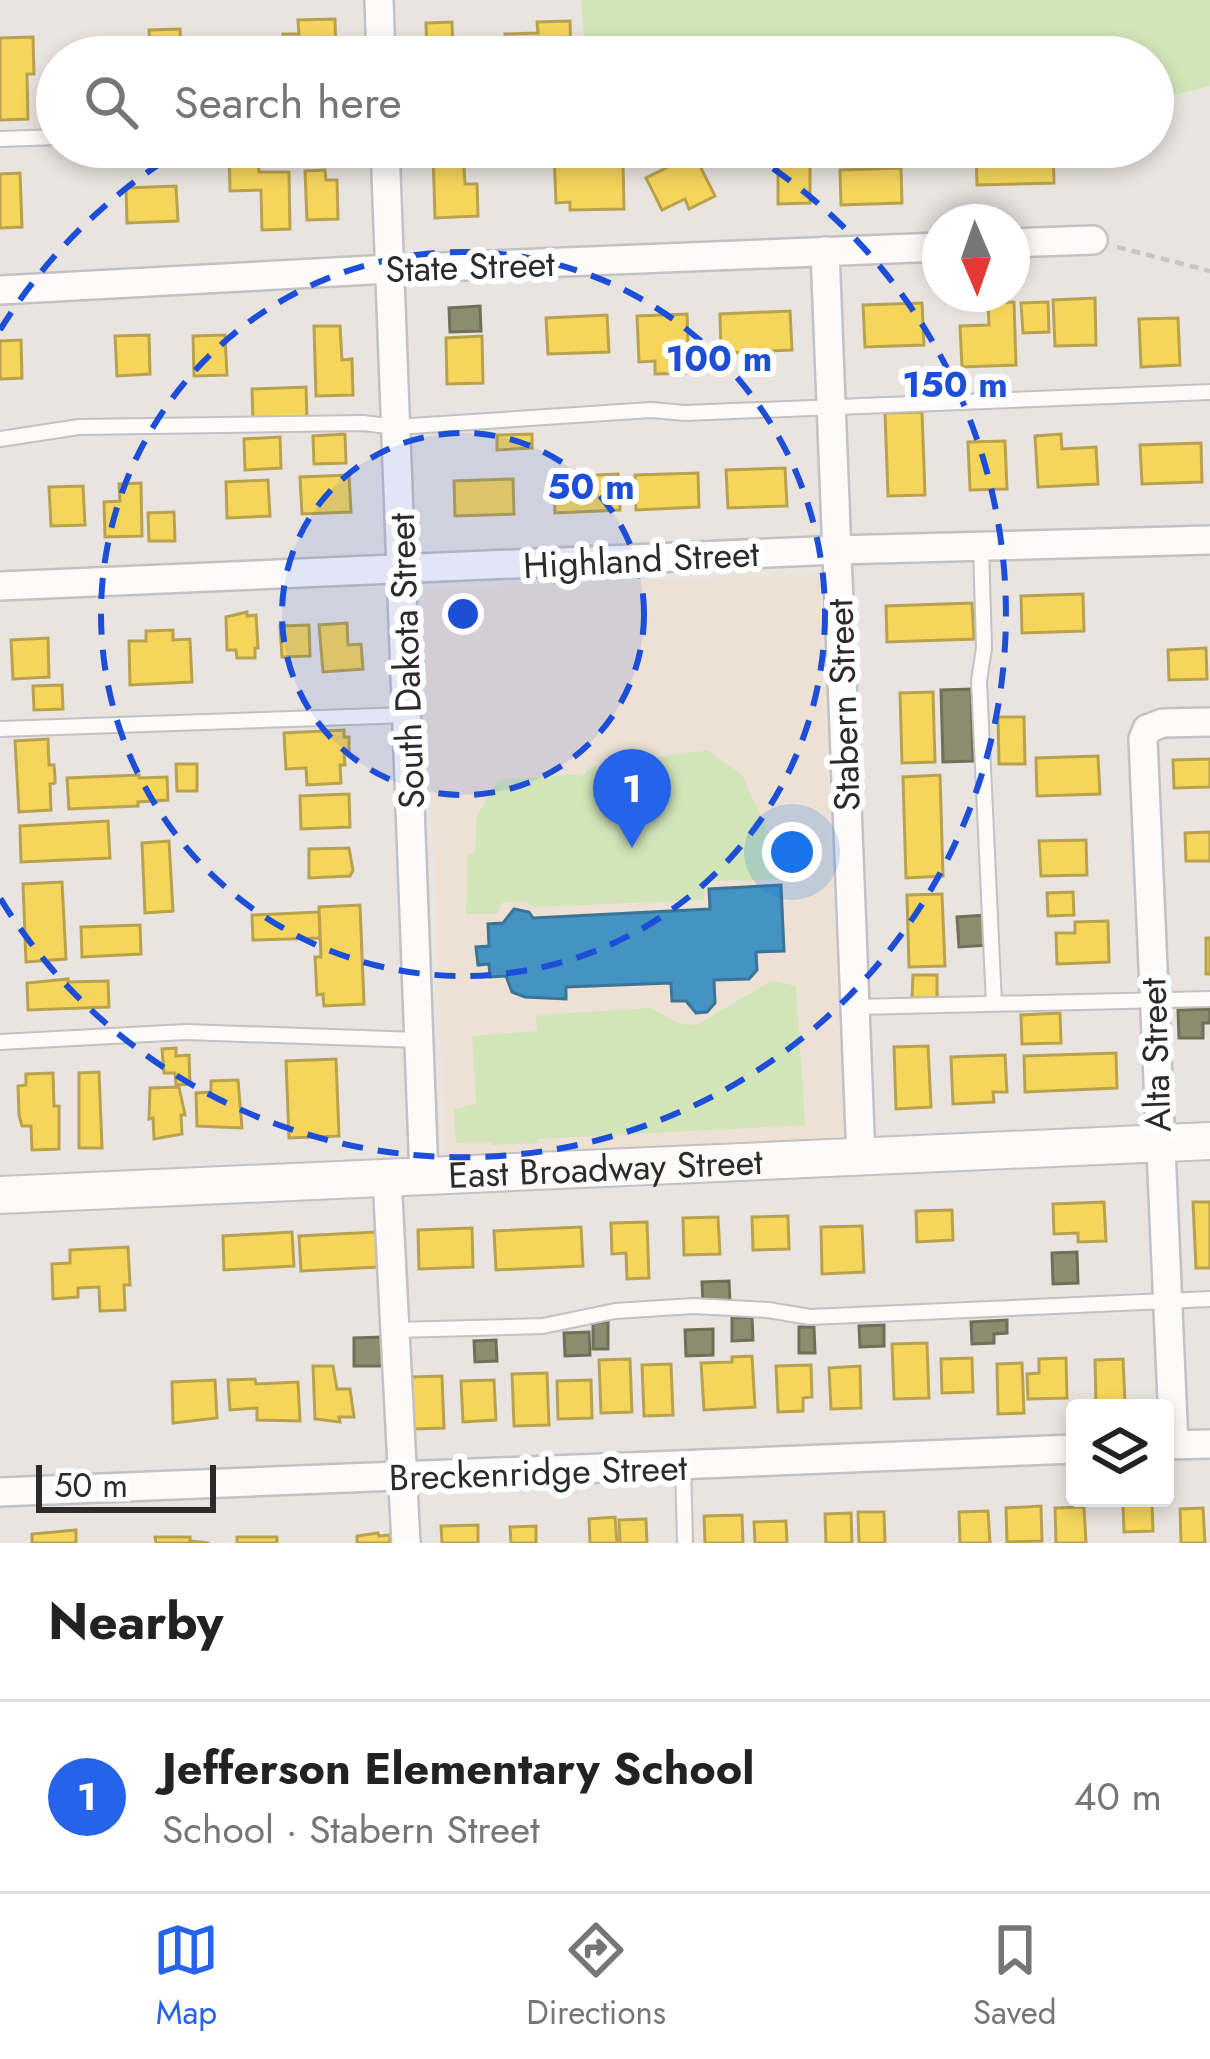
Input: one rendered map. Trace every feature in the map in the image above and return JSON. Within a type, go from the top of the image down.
[{"type":"street","points":[[379,0],[380,36]]},
{"type":"street","name":"South Dakota Street","points":[[386,168],[424,1176]]},
{"type":"street","points":[[1030,243],[1093,240]]},
{"type":"street","name":"State Street","points":[[0,290],[390,268],[922,248]]},
{"type":"street","name":"Stabern Street","points":[[825,251],[861,1158]]},
{"type":"street","name":"Highland Street","points":[[0,586],[837,550],[1210,540]]},
{"type":"street","name":"Alta Street","points":[[1168,1399],[1143,740],[1147,729],[1163,723],[1210,722]]},
{"type":"street","name":"East Broadway Street","points":[[0,1195],[1210,1142]]},
{"type":"street","points":[[387,1177],[406,1543]]},
{"type":"street","points":[[1174,1445],[1210,1444]]},
{"type":"street","name":"Breckenridge Street","points":[[0,1492],[1066,1449]]},
{"type":"lane","points":[[0,139],[36,138]]},
{"type":"lane","points":[[0,439],[79,427],[363,423],[396,427],[651,410],[685,413],[1210,392]]},
{"type":"lane","points":[[981,546],[984,648],[979,681],[994,1004]]},
{"type":"lane","points":[[0,729],[408,715]]},
{"type":"lane","points":[[856,1006],[1210,999]]},
{"type":"lane","points":[[0,1042],[186,1032],[418,1040]]},
{"type":"lane","points":[[395,1330],[543,1326],[615,1311],[693,1306],[810,1317],[1210,1299]]},
{"type":"lane","points":[[683,1466],[685,1543]]},
{"type":"path","points":[[1093,240],[1210,271]]},
{"type":"shaded area","points":[[819,574],[843,1146],[446,1162],[423,588]]},
{"type":"green space","points":[[581,0],[1210,0],[1210,86],[1174,95],[1174,36],[584,36]]},
{"type":"green space","points":[[707,750],[742,775],[772,840],[794,839],[795,879],[705,881],[704,900],[533,907],[525,901],[503,902],[496,914],[466,914],[467,856],[475,852],[477,816],[498,780],[584,774],[593,767]]},
{"type":"green space","points":[[771,981],[796,986],[805,1125],[538,1139],[537,1143],[456,1143],[454,1109],[476,1104],[472,1036],[537,1031],[536,1015],[650,1008],[680,1024],[697,1025]]},
{"type":"building: Homes","points":[[335,19],[335,36],[283,36],[299,34],[298,20]]},
{"type":"building: Homes","points":[[570,21],[570,36],[505,36],[538,33],[537,22]]},
{"type":"building: Homes","points":[[452,22],[452,36],[426,36],[426,23]]},
{"type":"building: Homes","points":[[180,29],[180,36],[149,36],[149,30]]},
{"type":"building: Homes","points":[[33,37],[34,74],[27,74],[28,119],[0,120],[0,38]]},
{"type":"building: Homes","points":[[229,168],[289,172],[290,229],[262,230],[261,190],[230,191]]},
{"type":"building: Homes","points":[[433,168],[464,168],[465,184],[477,184],[478,216],[435,218]]},
{"type":"building: Homes","points":[[555,168],[623,168],[624,209],[570,210],[570,202],[556,203]]},
{"type":"building: Homes","points":[[666,168],[701,168],[715,196],[689,209],[685,199],[662,210],[646,178]]},
{"type":"building: Homes","points":[[778,168],[810,168],[810,203],[778,204]]},
{"type":"building: Homes","points":[[901,168],[902,203],[841,205],[840,170]]},
{"type":"building: Homes","points":[[977,168],[1054,168],[1054,183],[977,185]]},
{"type":"building: Homes","points":[[325,170],[326,180],[337,180],[338,219],[307,220],[305,171]]},
{"type":"building: Homes","points":[[20,173],[22,227],[0,228],[0,174]]},
{"type":"building: Homes","points":[[176,186],[178,221],[127,223],[126,188]]},
{"type":"building: Homes","points":[[1095,298],[1096,345],[1055,346],[1053,300]]},
{"type":"building: Homes","points":[[1048,302],[1049,332],[1023,333],[1022,312],[1030,312],[1030,303]]},
{"type":"building: Homes","points":[[922,303],[924,345],[865,347],[863,305]]},
{"type":"building: Homes","points":[[790,311],[792,350],[721,353],[720,314]]},
{"type":"building: Homes","points":[[988,312],[1014,312],[1016,365],[962,367],[960,326],[989,325]]},
{"type":"building: Homes","points":[[687,314],[689,373],[655,374],[655,361],[639,362],[637,316]]},
{"type":"building: Homes","points":[[607,315],[609,352],[548,354],[546,318]]},
{"type":"building: Homes","points":[[1178,318],[1180,365],[1141,367],[1139,319]]},
{"type":"building: Homes","points":[[314,326],[340,326],[342,360],[352,359],[353,395],[316,396]]},
{"type":"building: Homes","points":[[149,335],[150,374],[117,376],[115,336]]},
{"type":"building: Homes","points":[[225,335],[227,375],[194,376],[193,336]]},
{"type":"building: Homes","points":[[482,336],[483,383],[447,384],[446,338]]},
{"type":"building: Homes","points":[[21,340],[22,378],[0,379],[0,341]]},
{"type":"building: Homes","points":[[306,387],[307,418],[253,420],[252,389]]},
{"type":"building: Homes","points":[[922,412],[925,495],[888,496],[885,413]]},
{"type":"building: Homes","points":[[345,434],[346,463],[314,464],[313,436]]},
{"type":"building: Homes","points":[[532,434],[532,448],[497,450],[497,435]]},
{"type":"building: Homes","points":[[1061,434],[1062,449],[1096,447],[1098,484],[1038,487],[1035,436]]},
{"type":"building: Homes","points":[[280,437],[281,468],[245,470],[244,439]]},
{"type":"building: Homes","points":[[1005,441],[1007,489],[970,490],[968,442]]},
{"type":"building: Homes","points":[[1201,443],[1202,482],[1142,484],[1140,445]]},
{"type":"building: Homes","points":[[785,468],[787,506],[728,508],[726,470]]},
{"type":"building: Homes","points":[[698,473],[699,507],[636,510],[635,475]]},
{"type":"building: Homes","points":[[618,474],[620,510],[555,513],[553,477]]},
{"type":"building: Homes","points":[[349,475],[351,512],[302,514],[300,477]]},
{"type":"building: Homes","points":[[513,479],[514,514],[455,516],[454,481]]},
{"type":"building: Homes","points":[[268,480],[270,516],[227,518],[226,482]]},
{"type":"building: Homes","points":[[141,483],[142,536],[105,537],[104,502],[120,501],[119,484]]},
{"type":"building: Homes","points":[[83,486],[85,525],[51,526],[49,487]]},
{"type":"building: Homes","points":[[174,512],[175,541],[149,541],[148,513]]},
{"type":"building: Homes","points":[[1083,594],[1084,631],[1022,633],[1021,596]]},
{"type":"building: Homes","points":[[972,603],[974,639],[887,642],[886,606]]},
{"type":"building: Homes","points":[[247,612],[247,616],[256,615],[258,648],[255,658],[237,658],[236,650],[227,650],[226,617]]},
{"type":"building: Homes","points":[[347,623],[348,645],[361,644],[363,669],[323,672],[319,625]]},
{"type":"building: Homes","points":[[309,625],[310,656],[282,657],[280,626]]},
{"type":"building: Homes","points":[[173,630],[173,640],[190,639],[192,682],[130,685],[129,641],[146,641],[146,631]]},
{"type":"building: Homes","points":[[48,638],[49,677],[13,679],[11,640]]},
{"type":"building: Homes","points":[[1206,648],[1207,679],[1169,680],[1168,650]]},
{"type":"building: Homes","points":[[62,685],[63,709],[34,710],[33,686]]},
{"type":"building: Homes","points":[[933,692],[935,762],[902,763],[900,693]]},
{"type":"building: Homes","points":[[998,717],[1024,717],[1025,764],[999,764]]},
{"type":"building: Homes","points":[[344,730],[349,752],[344,752],[345,765],[340,765],[341,783],[307,785],[306,768],[286,769],[284,733]]},
{"type":"building: Homes","points":[[48,739],[49,765],[54,765],[55,777],[50,784],[51,810],[19,812],[15,741]]},
{"type":"building: Homes","points":[[1098,756],[1100,794],[1037,796],[1036,758]]},
{"type":"building: Homes","points":[[1210,759],[1210,787],[1174,788],[1173,760]]},
{"type":"building: Homes","points":[[176,764],[197,764],[197,791],[177,791]]},
{"type":"building: Homes","points":[[940,775],[943,876],[906,878],[903,777]]},
{"type":"building: Homes","points":[[167,777],[168,800],[69,809],[67,778]]},
{"type":"building: Homes","points":[[349,794],[350,827],[301,829],[300,796]]},
{"type":"building: Homes","points":[[108,821],[110,858],[21,862],[20,826]]},
{"type":"building: Homes","points":[[1210,832],[1210,861],[1186,861],[1185,833]]},
{"type":"building: Homes","points":[[1086,840],[1087,875],[1041,876],[1039,841]]},
{"type":"building: Homes","points":[[169,841],[173,911],[145,913],[142,843]]},
{"type":"building: Homes","points":[[349,848],[350,876],[309,878],[309,849]]},
{"type":"building: Homes","points":[[62,882],[66,959],[26,962],[23,884]]},
{"type":"building: Homes","points":[[1073,892],[1074,915],[1048,916],[1047,893]]},
{"type":"building: Homes","points":[[942,894],[945,966],[909,967],[907,895]]},
{"type":"building: Homes","points":[[360,905],[364,1004],[324,1006],[323,994],[317,995],[315,957],[321,957],[319,907]]},
{"type":"building: Homes","points":[[319,912],[320,938],[253,940],[252,915]]},
{"type":"building: Homes","points":[[1108,921],[1109,962],[1057,964],[1056,933],[1075,933],[1075,922]]},
{"type":"building: Homes","points":[[140,925],[141,954],[82,957],[81,927]]},
{"type":"building: Homes","points":[[1206,938],[1210,938],[1210,974],[1206,974]]},
{"type":"building: Homes","points":[[913,975],[937,975],[937,998],[912,998]]},
{"type":"building: Homes","points":[[108,981],[109,1007],[28,1010],[27,983]]},
{"type":"building: Homes","points":[[1060,1013],[1061,1043],[1022,1044],[1021,1015]]},
{"type":"building: Homes","points":[[928,1046],[931,1107],[896,1109],[894,1047]]},
{"type":"building: Homes","points":[[176,1048],[176,1056],[189,1055],[190,1084],[176,1085],[175,1073],[164,1073],[162,1049]]},
{"type":"building: Homes","points":[[1116,1053],[1117,1088],[1025,1092],[1024,1056]]},
{"type":"building: Homes","points":[[1005,1055],[1007,1092],[993,1092],[994,1102],[953,1104],[951,1057]]},
{"type":"building: Homes","points":[[336,1059],[339,1136],[289,1138],[286,1061]]},
{"type":"building: Homes","points":[[99,1072],[102,1148],[79,1148],[79,1073]]},
{"type":"building: Homes","points":[[53,1073],[59,1149],[32,1150],[31,1126],[22,1126],[19,1115],[18,1086],[26,1085],[26,1074]]},
{"type":"building: Homes","points":[[238,1080],[242,1128],[197,1126],[196,1093],[211,1092],[211,1081]]},
{"type":"building: Homes","points":[[179,1087],[185,1115],[181,1115],[182,1134],[154,1139],[150,1088]]},
{"type":"building: Homes","points":[[1104,1202],[1106,1241],[1078,1242],[1078,1233],[1054,1234],[1053,1204]]},
{"type":"building: Homes","points":[[1193,1202],[1210,1202],[1210,1268],[1196,1268]]},
{"type":"building: Homes","points":[[952,1210],[953,1240],[917,1242],[916,1211]]},
{"type":"building: Homes","points":[[788,1216],[789,1249],[753,1250],[752,1217]]},
{"type":"building: Homes","points":[[718,1217],[720,1254],[684,1255],[683,1218]]},
{"type":"building: Homes","points":[[647,1222],[649,1278],[627,1279],[626,1253],[612,1254],[611,1223]]},
{"type":"building: Homes","points":[[862,1226],[864,1272],[822,1274],[821,1227]]},
{"type":"building: Homes","points":[[581,1227],[583,1266],[496,1270],[494,1231]]},
{"type":"building: Homes","points":[[472,1228],[473,1267],[419,1269],[418,1230]]},
{"type":"building: Homes","points":[[292,1232],[294,1266],[224,1270],[223,1236]]},
{"type":"building: Homes","points":[[376,1232],[378,1267],[301,1271],[299,1236]]},
{"type":"building: Homes","points":[[128,1247],[130,1285],[124,1285],[125,1310],[100,1311],[99,1287],[78,1288],[78,1297],[53,1299],[52,1264],[70,1263],[70,1250]]},
{"type":"building: Homes","points":[[927,1343],[929,1398],[894,1399],[892,1344]]},
{"type":"building: Homes","points":[[752,1356],[755,1407],[704,1410],[701,1363]]},
{"type":"building: Homes","points":[[972,1358],[973,1392],[942,1393],[941,1359]]},
{"type":"building: Homes","points":[[1066,1358],[1067,1398],[1028,1399],[1027,1374],[1039,1373],[1039,1359]]},
{"type":"building: Homes","points":[[630,1359],[632,1412],[601,1413],[599,1360]]},
{"type":"building: Homes","points":[[1123,1359],[1125,1399],[1096,1399],[1095,1360]]},
{"type":"building: Homes","points":[[1022,1363],[1024,1413],[998,1414],[997,1364]]},
{"type":"building: Homes","points":[[671,1364],[673,1415],[644,1416],[642,1365]]},
{"type":"building: Homes","points":[[811,1365],[812,1397],[803,1398],[803,1411],[778,1412],[776,1366]]},
{"type":"building: Homes","points":[[313,1366],[333,1366],[337,1389],[350,1389],[354,1417],[339,1417],[340,1422],[315,1419]]},
{"type":"building: Homes","points":[[860,1366],[861,1408],[831,1409],[829,1368]]},
{"type":"building: Homes","points":[[547,1373],[549,1425],[514,1426],[512,1374]]},
{"type":"building: Homes","points":[[442,1376],[444,1428],[413,1429],[411,1377]]},
{"type":"building: Homes","points":[[255,1379],[256,1384],[298,1382],[300,1421],[257,1420],[257,1408],[230,1410],[228,1380]]},
{"type":"building: Homes","points":[[215,1380],[217,1418],[173,1423],[172,1382]]},
{"type":"building: Homes","points":[[494,1380],[496,1420],[463,1422],[461,1381]]},
{"type":"building: Homes","points":[[591,1380],[592,1418],[558,1419],[557,1381]]},
{"type":"building: Homes","points":[[1041,1506],[1042,1541],[1007,1542],[1006,1508]]},
{"type":"building: Homes","points":[[1084,1507],[1086,1543],[1056,1543],[1055,1508]]},
{"type":"building: Homes","points":[[1123,1507],[1152,1507],[1153,1531],[1124,1532]]},
{"type":"building: Homes","points":[[1203,1508],[1205,1543],[1181,1543],[1180,1509]]},
{"type":"building: Homes","points":[[988,1511],[990,1543],[960,1543],[959,1512]]},
{"type":"building: Homes","points":[[858,1512],[884,1512],[885,1543],[859,1543]]},
{"type":"building: Homes","points":[[851,1513],[852,1543],[826,1543],[825,1514]]},
{"type":"building: Homes","points":[[742,1515],[743,1543],[705,1543],[704,1516]]},
{"type":"building: Homes","points":[[615,1517],[617,1543],[590,1543],[589,1519]]},
{"type":"building: Homes","points":[[646,1519],[647,1543],[620,1543],[619,1520]]},
{"type":"building: Homes","points":[[786,1521],[787,1543],[755,1543],[754,1522]]},
{"type":"building: Homes","points":[[478,1525],[478,1543],[442,1543],[441,1526]]},
{"type":"building: Homes","points":[[536,1526],[536,1543],[511,1543],[510,1527]]},
{"type":"building: Homes","points":[[76,1530],[76,1543],[32,1543],[32,1534]]},
{"type":"building: Homes","points":[[390,1535],[390,1543],[357,1543],[357,1536]]},
{"type":"building: Homes","points":[[155,1537],[190,1537],[190,1541],[209,1543],[156,1543]]},
{"type":"building: Homes","points":[[237,1537],[277,1537],[277,1543],[237,1543]]},
{"type":"building: Schools","points":[[781,885],[784,951],[756,952],[757,970],[749,979],[714,980],[715,1003],[707,1012],[696,1013],[686,1001],[672,1001],[671,983],[566,987],[566,999],[525,997],[512,992],[506,976],[490,977],[489,964],[478,965],[476,947],[489,946],[488,924],[503,923],[514,909],[529,912],[533,918],[710,909],[709,889]]},
{"type":"building: Industry","points":[[480,306],[481,331],[450,332],[449,308]]},
{"type":"building: Industry","points":[[971,689],[973,761],[943,762],[941,690]]},
{"type":"building: Industry","points":[[986,915],[988,945],[959,947],[957,917]]},
{"type":"building: Industry","points":[[1210,1009],[1203,1038],[1179,1038],[1178,1010]]},
{"type":"building: Industry","points":[[1077,1252],[1078,1283],[1053,1284],[1052,1253]]},
{"type":"building: Industry","points":[[729,1281],[730,1303],[703,1305],[702,1282]]},
{"type":"building: Industry","points":[[752,1317],[753,1340],[732,1341],[732,1318]]},
{"type":"building: Industry","points":[[1007,1320],[1007,1333],[994,1334],[994,1343],[972,1344],[971,1322]]},
{"type":"building: Industry","points":[[608,1322],[608,1349],[593,1349],[593,1323]]},
{"type":"building: Industry","points":[[884,1325],[884,1346],[860,1347],[859,1326]]},
{"type":"building: Industry","points":[[799,1327],[814,1327],[815,1353],[799,1353]]},
{"type":"building: Industry","points":[[713,1329],[713,1355],[686,1356],[685,1330]]},
{"type":"building: Industry","points":[[589,1332],[590,1355],[565,1356],[564,1333]]},
{"type":"building: Industry","points":[[383,1337],[384,1366],[354,1366],[354,1338]]},
{"type":"building: Industry","points":[[496,1340],[497,1361],[475,1362],[474,1341]]},
{"type":"place","name":"Jefferson Elementary School","points":[[632,848]]}]
